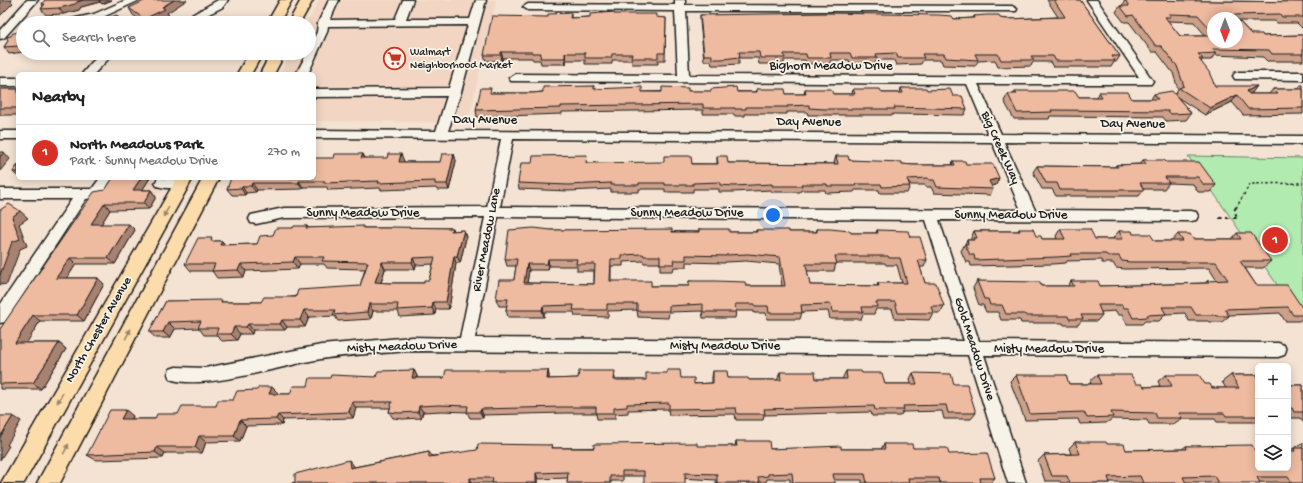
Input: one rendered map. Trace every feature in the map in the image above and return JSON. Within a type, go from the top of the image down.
[{"type":"main road","points":[[277,16],[286,0]]},
{"type":"main road","points":[[298,16],[307,0]]},
{"type":"main road","points":[[245,72],[252,60]]},
{"type":"main road","points":[[268,72],[274,60]]},
{"type":"main road","name":"North Chester Avenue","points":[[12,483],[177,180]]},
{"type":"main road","name":"North Chester Avenue","points":[[48,483],[210,180]]},
{"type":"street","points":[[18,16],[33,0]]},
{"type":"street","points":[[97,16],[136,0]]},
{"type":"street","points":[[197,16],[220,5],[223,0]]},
{"type":"street","points":[[316,45],[322,32],[323,23],[334,0]]},
{"type":"street","points":[[400,23],[408,0]]},
{"type":"street","points":[[442,134],[481,0]]},
{"type":"street","name":"Bighorn Meadow Drive","points":[[515,78],[1147,81],[1092,0]]},
{"type":"street","points":[[680,4],[684,79]]},
{"type":"street","points":[[528,7],[680,4],[937,4],[1012,9]]},
{"type":"street","points":[[4,32],[16,19]]},
{"type":"street","points":[[323,23],[474,22]]},
{"type":"street","points":[[4,32],[16,29]]},
{"type":"street","points":[[90,72],[101,60]]},
{"type":"street","points":[[303,72],[309,60]]},
{"type":"street","points":[[1239,76],[1303,76]]},
{"type":"street","name":"Big Creek Way","points":[[971,80],[1030,215]]},
{"type":"street","points":[[0,82],[16,82]]},
{"type":"street","points":[[316,93],[454,92]]},
{"type":"street","name":"Day Avenue","points":[[316,134],[1303,140]]},
{"type":"street","points":[[0,135],[16,135]]},
{"type":"street","name":"River Meadow Lane","points":[[466,345],[508,135]]},
{"type":"street","points":[[0,194],[96,194],[105,180]]},
{"type":"street","points":[[0,316],[82,194]]},
{"type":"street","name":"Sunny Meadow Drive","points":[[256,219],[284,213],[492,212],[1191,216]]},
{"type":"street","name":"Gold Meadow Drive","points":[[931,214],[1017,483]]},
{"type":"street","name":"Misty Meadow Drive","points":[[176,374],[205,375],[274,360],[367,347],[466,345],[1278,350]]},
{"type":"path","points":[[1219,218],[1238,218],[1234,211],[1250,184],[1303,183]]},
{"type":"shaded area","points":[[319,0],[496,0],[468,122],[316,121],[316,72],[281,72],[287,60],[316,60],[316,16],[311,16]]},
{"type":"shaded area","points":[[112,180],[168,180],[160,193],[103,193]]},
{"type":"green space","points":[[1188,156],[1303,158],[1303,322]]},
{"type":"building","points":[[45,0],[83,0],[75,4],[59,8],[41,9],[45,4],[42,4]]},
{"type":"building","points":[[146,0],[174,0],[162,7],[165,9],[150,16],[140,16],[129,8]]},
{"type":"building","points":[[1054,0],[1080,0],[1120,56],[1112,56],[1115,61],[1056,61],[1053,56],[1031,56],[1034,60],[1001,60],[998,54],[975,54],[978,60],[946,58],[944,54],[922,54],[924,58],[898,58],[896,53],[876,54],[877,58],[852,58],[850,53],[830,53],[831,58],[807,58],[806,54],[784,54],[785,58],[760,58],[759,52],[739,52],[740,57],[712,59],[712,55],[704,55],[700,15],[829,13],[939,15],[952,16],[954,19],[975,18],[974,16],[987,15],[999,15],[1000,18],[1007,19],[1065,17]]},
{"type":"building","points":[[1125,0],[1303,2],[1303,17],[1282,17],[1280,14],[1243,15],[1243,12],[1207,12],[1207,25],[1198,15],[1169,14],[1171,17],[1165,17],[1180,36],[1207,36],[1207,48],[1243,48],[1243,25],[1251,34],[1262,34],[1263,36],[1303,35],[1303,54],[1272,54],[1269,50],[1212,49],[1216,53],[1198,54],[1203,59],[1199,59],[1209,72],[1215,86],[1257,86],[1247,91],[1249,94],[1278,94],[1273,89],[1303,89],[1303,108],[1248,109],[1237,95],[1210,108],[1179,88],[1184,86],[1177,66],[1161,46],[1156,46],[1133,15],[1128,16],[1120,6],[1129,6]]},
{"type":"building","points":[[614,12],[614,14],[656,14],[656,17],[666,18],[665,53],[658,53],[658,58],[631,58],[632,54],[612,54],[611,58],[585,58],[585,53],[565,53],[565,58],[540,58],[541,53],[532,52],[501,52],[501,55],[484,55],[492,16],[548,17],[548,14],[571,13],[570,18],[590,17],[590,14]]},
{"type":"building","points":[[13,33],[16,33],[16,46],[4,47],[8,41],[7,37],[11,36]]},
{"type":"building","points":[[594,86],[594,89],[642,87],[642,92],[662,92],[662,87],[688,88],[688,91],[711,91],[711,89],[736,87],[737,92],[757,92],[757,89],[785,89],[786,94],[806,94],[805,89],[831,89],[833,94],[855,94],[853,89],[880,89],[882,93],[903,93],[901,88],[926,88],[927,90],[950,89],[953,96],[962,96],[967,109],[894,107],[895,109],[825,109],[809,108],[809,105],[787,106],[788,107],[746,107],[746,109],[735,109],[703,108],[703,104],[561,106],[561,108],[476,110],[481,88],[491,88],[490,93],[533,93],[543,92],[543,87]]},
{"type":"building","points":[[0,89],[16,89],[16,108],[0,108]]},
{"type":"building","points":[[1015,91],[1075,91],[1079,97],[1102,97],[1099,92],[1128,92],[1132,99],[1158,99],[1154,94],[1172,91],[1191,113],[1171,114],[1168,111],[1051,110],[1052,112],[1017,113],[1008,94],[1017,94]]},
{"type":"building","points":[[335,154],[363,154],[361,158],[387,158],[388,154],[401,154],[399,162],[440,162],[442,154],[454,154],[447,184],[435,184],[435,181],[324,183],[325,181],[299,181],[299,183],[252,183],[251,186],[227,189],[230,180],[316,180],[316,158],[334,158]]},
{"type":"building","points":[[587,155],[586,163],[664,162],[664,156],[691,156],[692,164],[718,164],[717,156],[727,156],[728,163],[838,164],[836,156],[848,156],[849,160],[902,162],[902,164],[913,165],[955,165],[953,161],[965,161],[966,164],[993,164],[999,178],[989,181],[993,189],[937,187],[934,180],[929,180],[928,178],[907,179],[910,186],[882,187],[881,184],[855,184],[856,186],[801,184],[802,186],[772,186],[772,184],[734,186],[720,185],[720,182],[693,183],[693,185],[665,185],[665,183],[639,183],[639,185],[611,185],[611,183],[568,185],[518,183],[521,163],[532,163],[533,156]]},
{"type":"building","points":[[1143,160],[1199,162],[1216,185],[1204,185],[1198,177],[1165,177],[1169,183],[1140,183],[1144,190],[1060,190],[1057,183],[1046,183],[1037,166],[1118,167],[1116,165],[1146,164]]},
{"type":"building","points":[[112,180],[140,180],[133,190],[151,190],[144,203],[105,203],[91,224],[129,224],[108,258],[70,258],[56,278],[98,278],[77,315],[33,315],[15,343],[59,343],[33,383],[0,384],[0,329],[94,192],[105,190]]},
{"type":"building","points":[[9,204],[20,211],[12,217],[20,239],[12,242],[0,275],[0,210]]},
{"type":"building","points":[[294,226],[307,226],[306,228],[363,226],[363,228],[452,228],[451,231],[464,230],[457,256],[454,256],[446,302],[433,302],[432,308],[397,310],[398,304],[369,304],[367,312],[333,315],[335,310],[304,310],[300,320],[282,320],[280,324],[248,324],[246,327],[234,327],[231,334],[216,334],[218,328],[198,328],[201,321],[168,322],[163,332],[149,332],[166,301],[222,300],[221,302],[261,302],[264,297],[296,297],[298,290],[360,286],[368,262],[322,261],[324,257],[295,257],[293,262],[241,264],[238,270],[212,271],[215,264],[185,264],[198,238],[212,238],[211,241],[222,241],[220,245],[257,244],[260,236],[273,235],[276,228],[293,228]],"holes":[[[435,257],[429,280],[424,280],[424,283],[375,282],[382,262],[412,262],[413,258]]]},
{"type":"building","points":[[534,228],[551,230],[672,229],[672,232],[699,232],[699,229],[729,229],[729,232],[789,230],[789,232],[817,232],[817,229],[830,229],[850,231],[851,233],[878,233],[877,230],[908,231],[910,237],[920,237],[927,260],[918,260],[925,283],[936,283],[944,306],[931,306],[933,313],[898,313],[895,302],[876,302],[877,307],[862,307],[863,312],[832,312],[831,304],[801,305],[802,313],[769,313],[768,306],[755,306],[755,304],[735,304],[736,312],[703,312],[703,304],[669,306],[669,311],[637,311],[637,304],[607,304],[607,310],[573,310],[574,305],[543,306],[542,310],[506,310],[508,299],[496,299],[499,280],[514,280],[517,259],[505,259],[509,230]],"holes":[[[643,254],[644,256],[660,256],[660,264],[674,264],[673,260],[686,260],[686,255],[726,256],[748,254],[780,257],[785,286],[746,286],[745,282],[715,281],[689,281],[689,286],[651,286],[651,281],[610,281],[611,259],[622,259],[622,255]],[[835,256],[888,256],[889,258],[900,258],[907,283],[878,283],[879,286],[810,285],[806,264],[837,264]],[[548,259],[577,259],[576,264],[595,264],[594,284],[524,283],[527,264],[547,264]]]},
{"type":"building","points":[[1019,229],[1033,229],[1036,236],[1041,236],[1042,239],[1065,239],[1060,229],[1090,229],[1095,239],[1123,239],[1119,231],[1132,231],[1133,234],[1150,234],[1155,241],[1183,241],[1178,234],[1190,234],[1193,239],[1241,239],[1237,233],[1251,233],[1271,261],[1240,261],[1256,285],[1287,285],[1303,309],[1303,315],[1293,315],[1288,307],[1225,309],[1229,316],[1216,316],[1196,315],[1191,307],[1162,307],[1166,314],[1147,315],[1148,317],[1133,318],[1128,308],[1124,308],[1122,305],[1098,305],[1102,315],[1081,315],[1083,319],[1069,319],[1068,316],[1026,316],[1025,314],[1006,314],[1002,305],[990,305],[988,299],[984,299],[977,281],[1040,282],[1041,286],[1074,286],[1071,281],[1098,281],[1100,286],[1209,283],[1207,281],[1228,280],[1216,262],[1130,262],[1122,261],[1119,256],[1108,256],[1106,254],[1070,254],[1071,256],[975,260],[974,255],[970,255],[965,244],[968,244],[967,240],[974,240],[973,238],[977,238],[974,231],[1020,231]]},
{"type":"building","points":[[414,370],[412,378],[444,378],[446,370],[548,370],[547,379],[578,378],[579,371],[615,371],[614,380],[646,380],[646,373],[667,373],[667,370],[680,370],[681,378],[694,378],[694,384],[713,383],[713,371],[727,371],[728,378],[748,378],[749,380],[781,380],[780,372],[815,372],[816,379],[847,379],[846,371],[861,371],[862,373],[882,373],[885,384],[917,384],[913,373],[951,374],[954,384],[967,384],[976,413],[948,413],[946,405],[903,406],[904,410],[875,410],[874,406],[764,409],[765,414],[737,414],[736,408],[669,409],[669,403],[627,404],[627,407],[614,408],[614,413],[596,413],[596,407],[481,409],[480,412],[467,412],[468,406],[439,405],[419,406],[418,412],[399,413],[389,412],[392,402],[352,402],[349,412],[278,415],[276,419],[240,420],[234,436],[199,436],[195,447],[157,447],[155,452],[87,455],[110,410],[126,410],[121,419],[155,419],[157,414],[178,414],[182,406],[216,406],[218,400],[233,400],[237,391],[257,390],[259,387],[272,387],[269,394],[290,394],[293,386],[308,386],[310,378],[330,378],[331,375],[376,377],[378,371]]},
{"type":"building","points":[[1016,375],[1066,375],[1069,384],[1101,384],[1097,375],[1131,375],[1136,384],[1142,384],[1144,387],[1172,386],[1166,375],[1199,375],[1205,384],[1210,384],[1212,388],[1239,388],[1231,375],[1255,375],[1255,416],[1226,416],[1224,413],[1179,413],[1182,418],[1157,418],[1155,413],[1111,412],[1113,417],[1087,418],[1084,412],[1030,414]]},
{"type":"building","points":[[1291,385],[1303,385],[1303,412],[1294,412],[1292,408]]},
{"type":"building","points":[[0,416],[13,416],[0,437]]},
{"type":"building","points":[[736,441],[769,441],[770,449],[841,446],[841,449],[885,449],[884,444],[912,444],[913,448],[947,448],[949,454],[987,453],[995,478],[980,478],[981,483],[940,483],[939,478],[908,478],[909,483],[867,483],[865,474],[833,474],[835,483],[793,483],[792,473],[768,474],[768,476],[758,477],[759,483],[717,483],[717,474],[685,473],[685,483],[644,483],[644,471],[622,471],[622,476],[610,476],[610,483],[567,483],[568,472],[536,473],[536,483],[492,483],[493,478],[470,478],[470,483],[292,483],[295,482],[295,474],[349,460],[350,468],[429,452],[429,457],[477,450],[478,444],[552,445],[552,448],[594,448],[594,444],[697,443],[697,446],[737,446]]},
{"type":"building","points":[[1075,442],[1106,442],[1107,444],[1124,444],[1126,450],[1187,449],[1186,446],[1252,445],[1255,451],[1255,471],[1291,471],[1291,451],[1295,451],[1294,448],[1303,448],[1303,483],[1292,483],[1288,477],[1257,477],[1260,483],[1218,483],[1214,476],[1183,477],[1186,483],[1143,483],[1140,476],[1108,477],[1110,483],[1070,483],[1067,476],[1052,476],[1044,455],[1080,454]]},
{"type":"place","name":"Walmart Neighborhood Market","points":[[395,59]]},
{"type":"place","name":"North Meadows Park","points":[[1275,240]]}]
